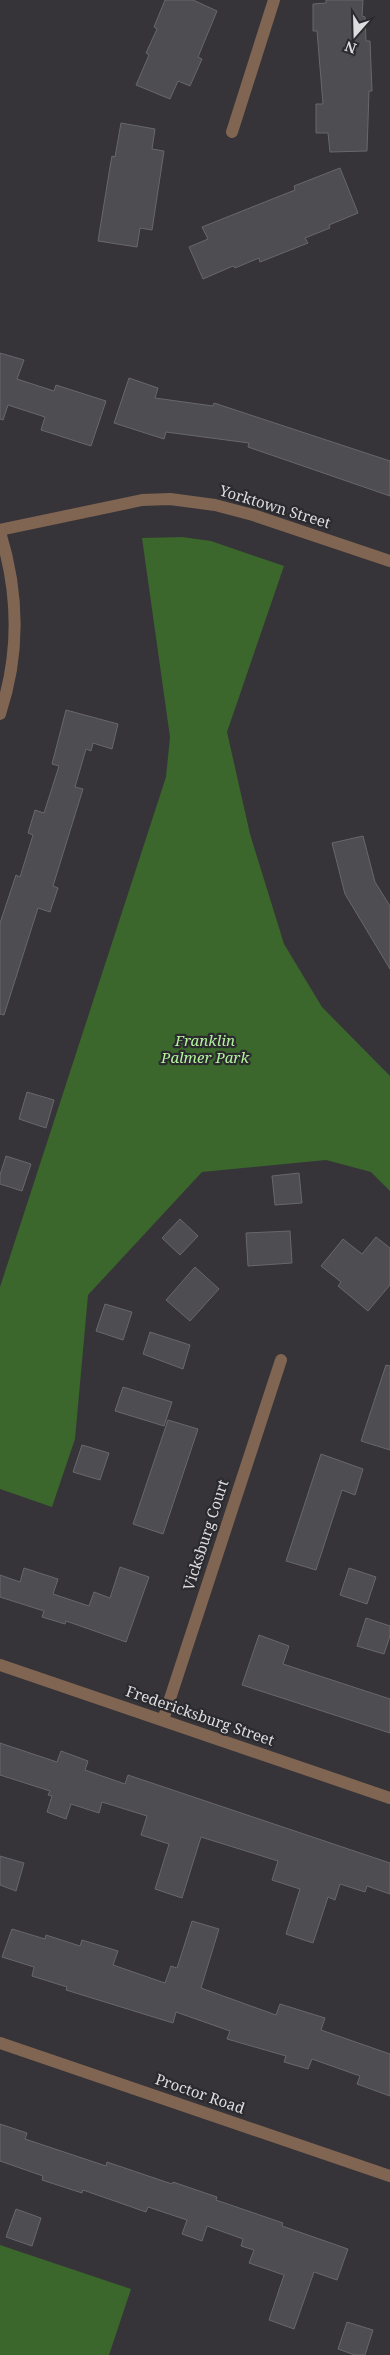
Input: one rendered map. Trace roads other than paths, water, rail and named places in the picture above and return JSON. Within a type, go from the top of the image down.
[{"type":"street","points":[[232,132],[274,0]]},
{"type":"street","name":"Yorktown Street","points":[[0,531],[142,500],[170,499],[214,505],[253,515],[390,561]]},
{"type":"street","points":[[0,531],[12,580],[16,615],[14,652],[0,714]]},
{"type":"street","name":"Vicksburg Court","points":[[163,1720],[281,1360]]},
{"type":"street","name":"Fredericksburg Street","points":[[0,1665],[390,1798]]},
{"type":"street","name":"Proctor Road","points":[[0,2043],[390,2176]]},
{"type":"park label","name":"Franklin Palmer Park","points":[[205,1050]]}]
